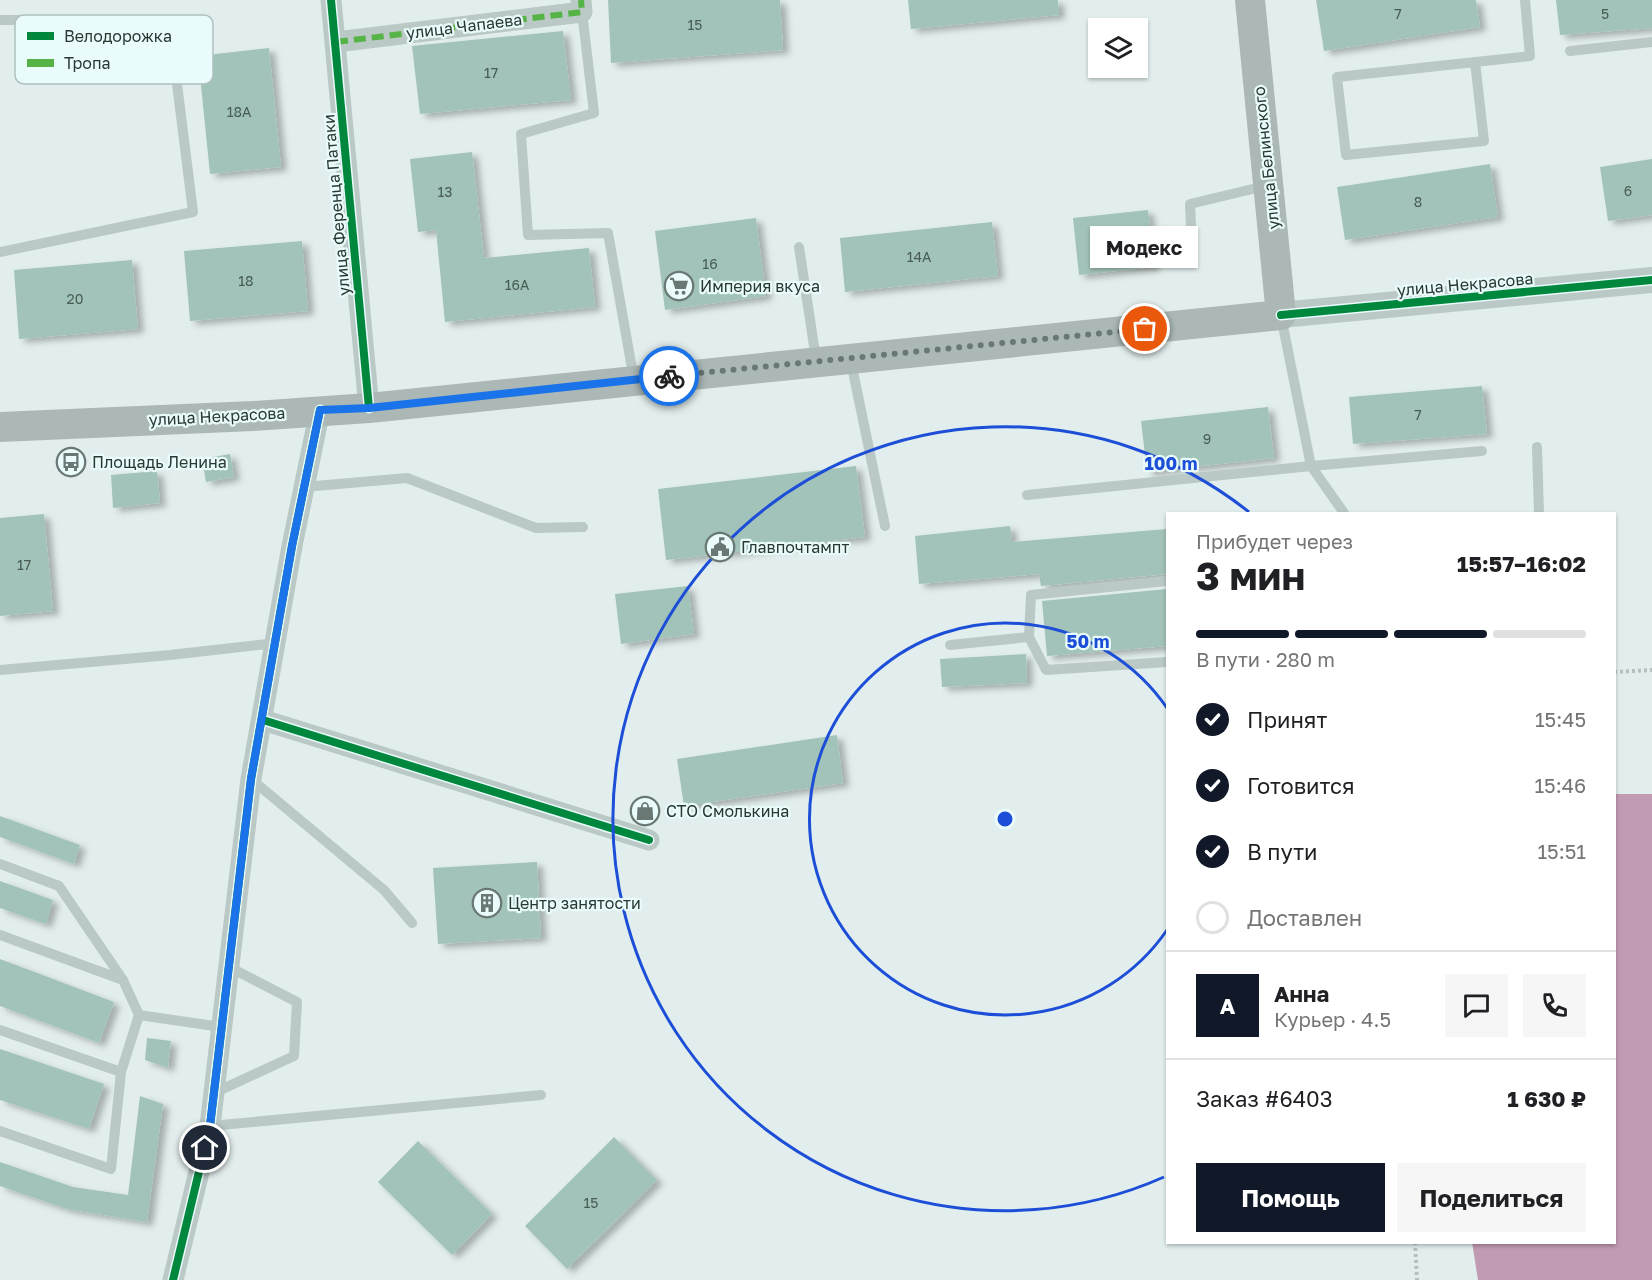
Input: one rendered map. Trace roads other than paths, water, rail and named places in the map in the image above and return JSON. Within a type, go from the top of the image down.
[{"type":"main road","name":"улица Белинского","points":[[1250,0],[1281,315]]},
{"type":"main road","name":"улица Некрасова","points":[[0,427],[253,416],[369,408],[1281,315]]},
{"type":"street","name":"улица Ференца Патаки","points":[[331,0],[369,408]]},
{"type":"street","name":"улица Чапаева","points":[[336,42],[581,6]]},
{"type":"street","name":"улица Некрасова","points":[[1281,315],[1652,280]]},
{"type":"street","points":[[173,1280],[210,1126],[251,779],[320,410]]},
{"type":"street","points":[[263,720],[649,840]]},
{"type":"lane","points":[[1475,62],[1484,141],[1346,155],[1337,77],[1530,56],[1525,0]]},
{"type":"lane","points":[[581,6],[594,113],[521,134],[528,235],[608,232],[634,380]]},
{"type":"lane","points":[[1570,51],[1652,42]]},
{"type":"lane","points":[[0,252],[193,212],[177,84]]},
{"type":"lane","points":[[1192,247],[1190,204],[1268,186]]},
{"type":"lane","points":[[799,247],[816,362]]},
{"type":"lane","points":[[1281,315],[1311,466],[1343,512]]},
{"type":"lane","points":[[850,358],[885,526]]},
{"type":"lane","points":[[1537,447],[1539,512]]},
{"type":"lane","points":[[1027,495],[1482,451]]},
{"type":"lane","points":[[304,487],[407,478],[536,528],[583,527]]},
{"type":"lane","points":[[1166,581],[1031,595],[1029,637],[1046,670],[1166,662]]},
{"type":"lane","points":[[950,645],[1029,637]]},
{"type":"lane","points":[[0,670],[276,643]]},
{"type":"lane","points":[[251,779],[384,890],[412,923]]},
{"type":"lane","points":[[0,864],[59,886],[123,980],[139,1015],[122,1072],[111,1169],[0,1131]]},
{"type":"lane","points":[[0,935],[123,980]]},
{"type":"lane","points":[[214,1093],[294,1056],[297,1002],[229,967]]},
{"type":"lane","points":[[139,1015],[221,1027]]},
{"type":"lane","points":[[0,1030],[122,1072]]},
{"type":"lane","points":[[210,1126],[541,1095]]},
{"type":"place","name":"Империя вкуса","points":[[679,286]]},
{"type":"place","name":"Модекс","points":[[1145,329]]},
{"type":"place","name":"Площадь Ленина","points":[[71,462]]},
{"type":"place","name":"Главпочтампт","points":[[720,547]]},
{"type":"place","name":"СТО Смолькина","points":[[645,811]]},
{"type":"place","name":"Центр занятости","points":[[487,903]]}]
